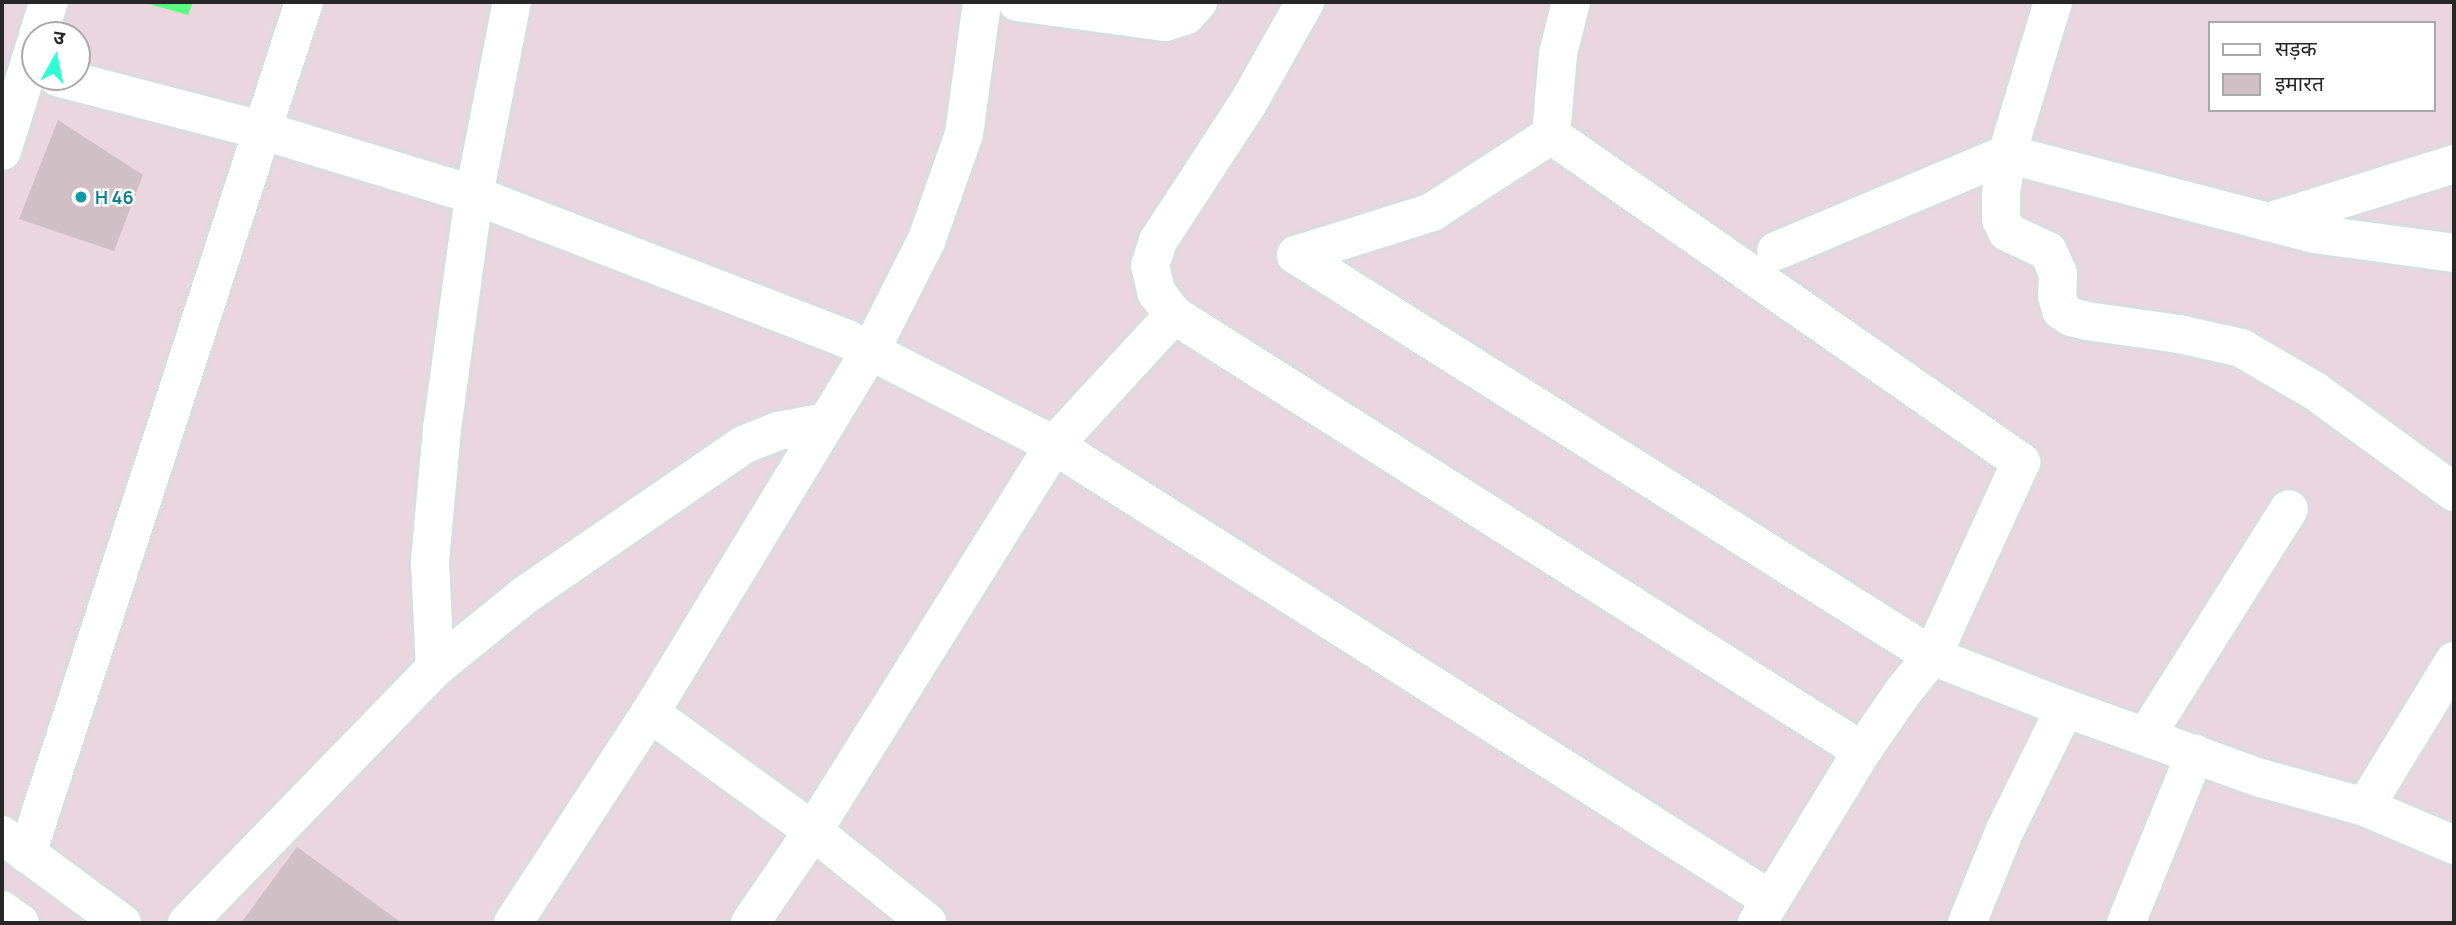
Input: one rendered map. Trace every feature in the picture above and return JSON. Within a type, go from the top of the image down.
[{"type":"street","points":[[43,21],[48,2]]},
{"type":"street","points":[[122,923],[14,845],[264,131],[304,2]]},
{"type":"street","points":[[435,668],[430,561],[442,429],[474,195],[512,2]]},
{"type":"street","points":[[513,923],[650,713],[871,351],[927,239],[964,134],[982,2]]},
{"type":"street","points":[[1017,2],[1165,22],[1185,16],[1198,2]]},
{"type":"street","points":[[1306,2],[1248,103],[1158,241],[1150,265],[1156,292],[1174,315],[1862,751]]},
{"type":"street","points":[[1551,135],[1558,54],[1572,2]]},
{"type":"street","points":[[2053,2],[2007,154],[2001,192],[2001,219],[2007,232],[2036,243],[2048,251],[2056,262],[2057,296],[2061,310],[2071,317],[2087,321],[2179,334],[2241,348],[2315,391],[2454,492]]},
{"type":"street","points":[[91,78],[474,195],[871,351],[1054,445],[1764,912],[1862,751],[1903,692],[1933,656],[2021,462],[1551,135]]},
{"type":"street","points":[[2,151],[22,91]]},
{"type":"street","points":[[1551,135],[1432,212],[1296,255],[1933,656],[2065,708],[2261,778],[2365,807],[2454,845]]},
{"type":"street","points":[[1776,251],[2007,154],[2314,234],[2454,253]]},
{"type":"street","points":[[2268,222],[2454,164]]},
{"type":"street","points":[[750,923],[813,831],[1054,445],[1174,315]]},
{"type":"street","points":[[187,923],[435,668],[525,595],[743,445],[778,431],[827,422]]},
{"type":"street","points":[[2147,736],[2290,509]]},
{"type":"street","points":[[2365,807],[2454,661]]},
{"type":"street","points":[[1967,923],[2006,830],[2065,708]]},
{"type":"street","points":[[650,713],[813,831],[928,923]]},
{"type":"street","points":[[2126,923],[2195,754]]},
{"type":"street","points":[[2,910],[20,923]]},
{"type":"shaded area","points":[[142,2],[193,2],[188,15]]},
{"type":"building","name":"H 46","points":[[58,120],[143,175],[114,251],[19,219]]},
{"type":"building","points":[[297,847],[402,923],[241,923]]},
{"type":"place","name":"H 46","points":[[81,197]]}]
